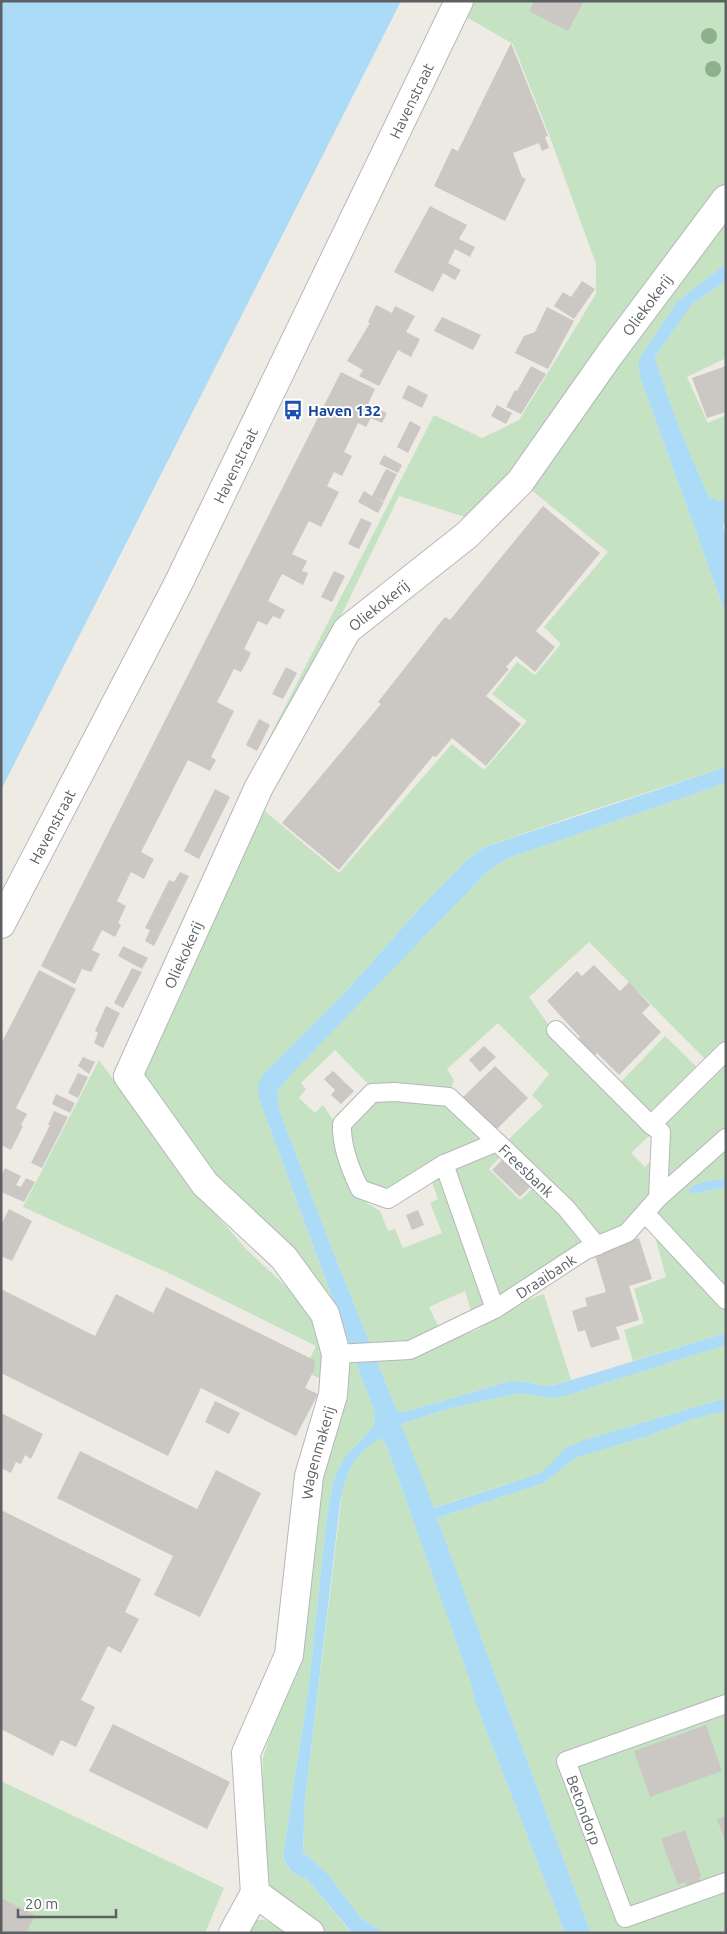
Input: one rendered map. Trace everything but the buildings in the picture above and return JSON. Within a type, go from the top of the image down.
[{"type":"street","name":"Havenstraat","points":[[1,924],[178,584],[459,1]]},
{"type":"street","name":"Oliekokerij","points":[[128,1076],[259,786],[347,630],[467,535],[520,482],[610,354],[726,199]]},
{"type":"street","name":"Wagenmakerij","points":[[128,1076],[205,1184],[284,1258],[325,1314],[340,1353],[333,1395],[309,1476],[289,1655],[246,1753],[255,1893]]},
{"type":"street","points":[[233,1933],[255,1893],[310,1933]]},
{"type":"lane","points":[[556,1030],[651,1125],[661,1132],[658,1198]]},
{"type":"lane","points":[[651,1125],[726,1051]]},
{"type":"lane","name":"Freesbank","points":[[497,1142],[444,1164],[388,1199],[360,1189],[352,1174],[342,1137],[342,1124],[372,1093],[395,1092],[449,1097],[497,1142],[566,1208],[597,1246]]},
{"type":"lane","name":"Draaibank","points":[[340,1353],[410,1350],[495,1309],[584,1252],[627,1233],[658,1198],[725,1139]]},
{"type":"lane","points":[[444,1164],[495,1309]]},
{"type":"lane","points":[[644,1213],[726,1300]]},
{"type":"lane","name":"Betondorp","points":[[726,1704],[566,1761],[625,1918],[726,1882]]},
{"type":"green space","points":[[468,1],[726,1],[726,188],[496,496],[465,517],[399,496],[263,777],[249,777],[434,415],[482,438],[519,420],[596,294],[596,264],[548,132],[513,44],[461,14]]},
{"type":"green space","points":[[726,218],[726,267],[724,265],[677,302],[638,363],[640,377],[726,615],[726,767],[485,847],[469,858],[420,908],[341,997],[259,1099],[350,1347],[337,1348],[209,1177],[132,1062],[261,808],[339,873],[452,744],[484,770],[527,721],[492,694],[517,662],[535,675],[561,644],[544,627],[608,552],[530,489],[536,472]]},
{"type":"green space","points":[[726,281],[726,358],[687,377],[708,423],[726,415],[726,498],[719,501],[709,497],[680,428],[655,357],[692,304]]},
{"type":"green space","points":[[726,783],[726,1044],[707,1061],[589,942],[529,997],[555,1034],[650,1135],[631,1153],[645,1167],[657,1154],[653,1198],[624,1230],[597,1242],[506,1142],[543,1106],[532,1095],[549,1074],[498,1023],[447,1069],[454,1080],[451,1088],[440,1093],[373,1089],[335,1050],[301,1083],[306,1089],[299,1098],[315,1113],[323,1105],[335,1123],[356,1194],[380,1211],[388,1231],[395,1229],[403,1248],[442,1233],[430,1203],[438,1199],[430,1177],[444,1169],[491,1306],[472,1315],[465,1291],[429,1307],[446,1342],[479,1329],[502,1309],[544,1294],[571,1380],[552,1386],[510,1381],[405,1412],[397,1411],[332,1249],[279,1109],[277,1091],[296,1068],[489,870],[511,857]]},
{"type":"green space","points":[[665,1036],[701,1071],[653,1121],[617,1086]]},
{"type":"green space","points":[[726,1058],[726,1132],[661,1192],[666,1122]]},
{"type":"green space","points":[[99,1060],[192,1187],[247,1250],[292,1292],[318,1323],[330,1383],[304,1371],[316,1346],[177,1277],[23,1207]]},
{"type":"green space","points":[[378,1098],[445,1102],[488,1139],[383,1193],[360,1184],[348,1129]]},
{"type":"green space","points":[[726,1144],[726,1179],[706,1181],[691,1186],[690,1191],[695,1194],[726,1187],[726,1333],[633,1361],[624,1330],[644,1323],[634,1289],[666,1277],[652,1225],[630,1236]]},
{"type":"green space","points":[[497,1145],[502,1155],[489,1169],[520,1200],[534,1187],[581,1231],[587,1243],[496,1299],[451,1168]]},
{"type":"green space","points":[[726,1345],[726,1398],[587,1439],[538,1474],[433,1508],[401,1424],[451,1408],[521,1393],[550,1398],[565,1396]]},
{"type":"green space","points":[[354,1357],[375,1414],[374,1426],[344,1458],[334,1479],[327,1515],[308,1693],[283,1855],[286,1865],[293,1873],[308,1880],[351,1933],[325,1933],[277,1897],[266,1882],[260,1856],[263,1758],[295,1654],[339,1364]]},
{"type":"green space","points":[[726,1411],[726,1933],[591,1933],[437,1518],[544,1483],[575,1458],[645,1437],[693,1419]]},
{"type":"green space","points":[[382,1439],[386,1444],[470,1681],[476,1704],[565,1933],[384,1933],[360,1917],[329,1875],[303,1852],[305,1800],[343,1486],[357,1457],[368,1445]]},
{"type":"green space","points":[[1,1781],[224,1888],[205,1933],[1,1933]]},
{"type":"green space","points":[[247,1920],[265,1920],[289,1933],[222,1933]]},
{"type":"water","points":[[1,1],[401,1],[1,790]]},
{"type":"water","points":[[724,265],[726,281],[692,304],[655,357],[680,428],[709,497],[719,501],[726,498],[726,520],[723,525],[726,542],[726,615],[640,377],[638,363],[677,302]]},
{"type":"water","points":[[726,767],[726,783],[511,857],[489,870],[277,1091],[279,1109],[332,1249],[397,1411],[405,1412],[510,1381],[552,1386],[726,1333],[726,1345],[565,1396],[550,1398],[521,1393],[451,1408],[401,1424],[434,1508],[538,1474],[567,1447],[587,1439],[726,1398],[726,1411],[693,1419],[645,1437],[575,1458],[544,1483],[437,1518],[591,1933],[565,1933],[476,1704],[470,1681],[386,1444],[382,1439],[375,1442],[357,1457],[351,1466],[344,1486],[337,1529],[305,1800],[303,1852],[329,1875],[360,1917],[384,1933],[352,1933],[308,1880],[293,1873],[286,1864],[283,1855],[308,1693],[327,1515],[334,1479],[344,1458],[374,1426],[375,1414],[259,1099],[258,1085],[262,1076],[341,997],[420,908],[469,858],[485,847]]},
{"type":"water","points":[[726,1179],[726,1187],[694,1194],[689,1191],[691,1186],[706,1181]]},
{"type":"place","name":"Haven 132","points":[[293,410]]}]
